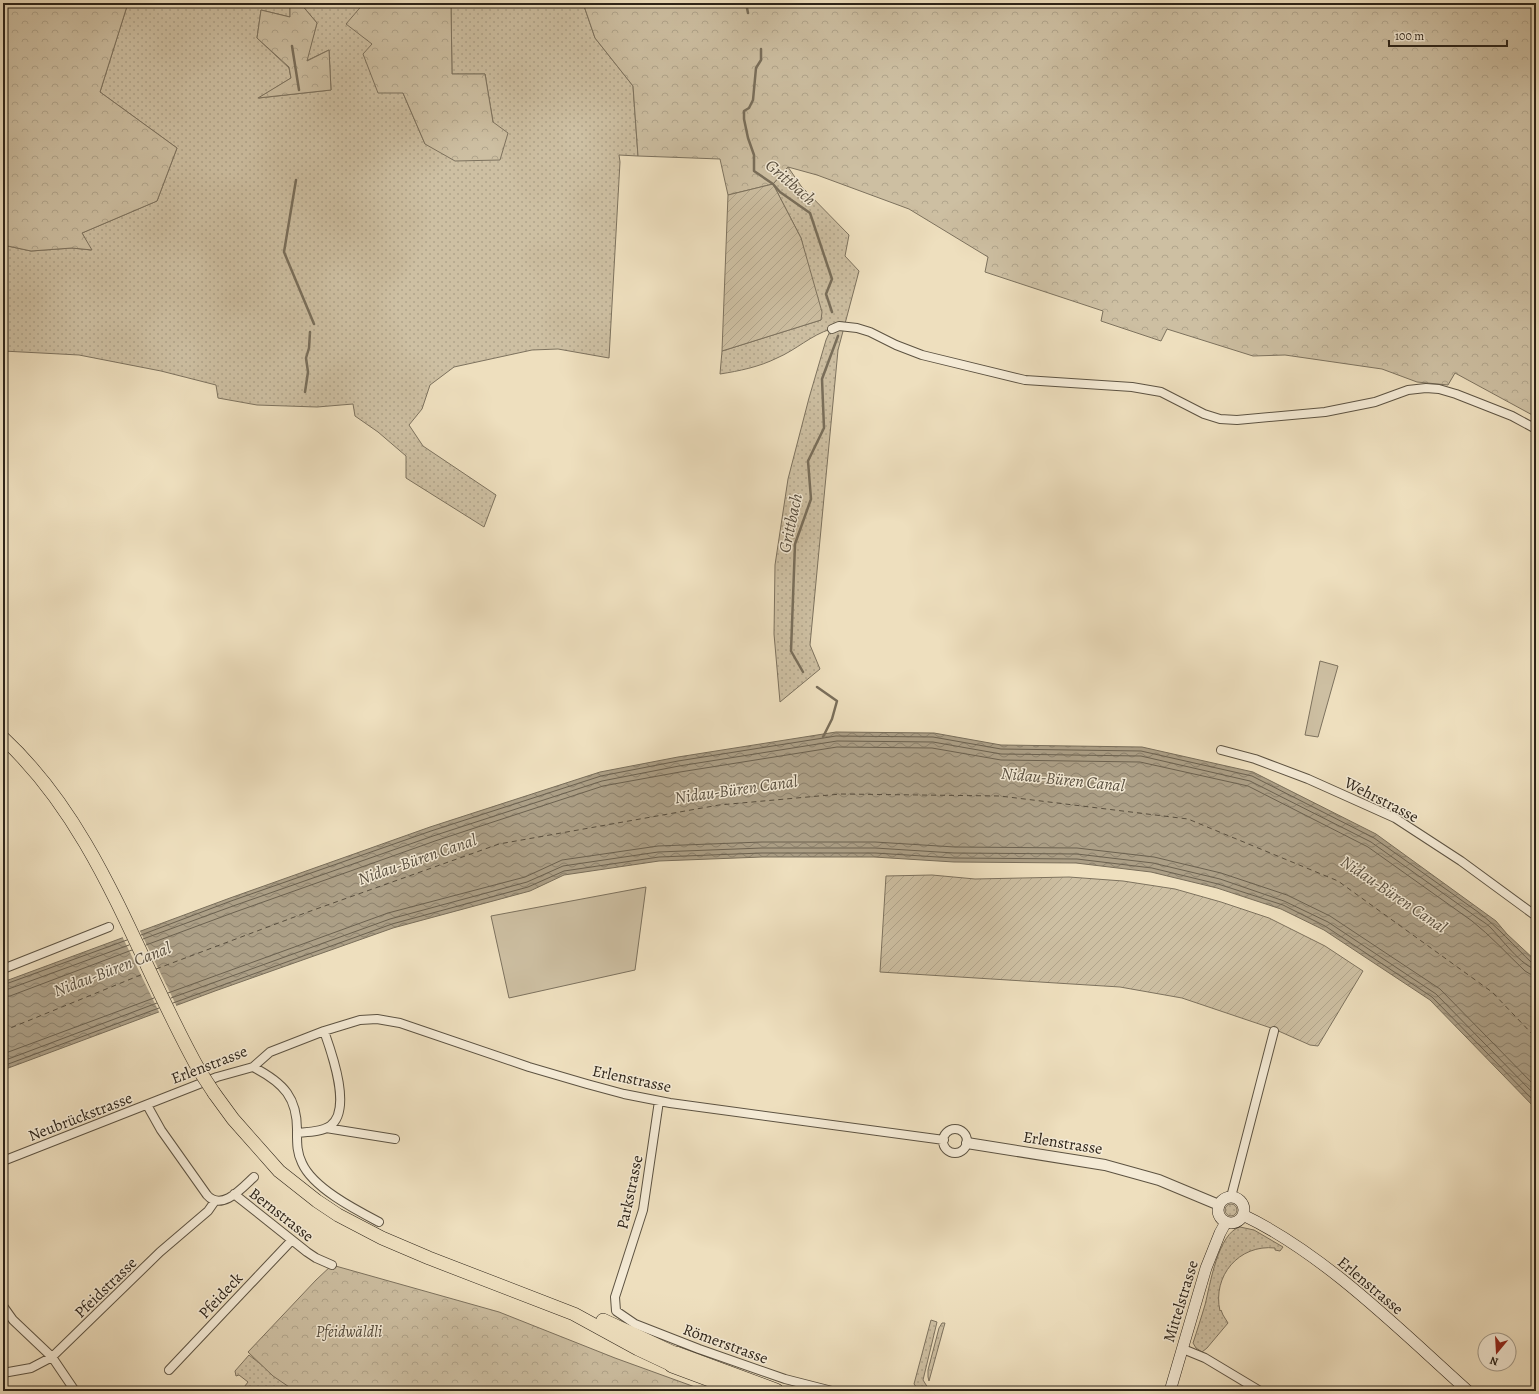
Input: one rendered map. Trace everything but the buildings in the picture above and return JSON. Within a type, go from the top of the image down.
[{"type":"highway","points":[[3,738],[42,780],[66,812],[91,852],[199,1070],[233,1119],[279,1171],[298,1187],[338,1215],[357,1226],[429,1258],[574,1314],[638,1349],[776,1391]]},
{"type":"highway","points":[[674,1360],[742,1391]]},
{"type":"main road","points":[[1231,1197],[1236,1197],[1242,1203],[1244,1211],[1243,1215],[1236,1222],[1226,1222],[1219,1215],[1219,1205],[1224,1198],[1231,1197]]},
{"type":"main road","name":"Erlenstrasse","points":[[1243,1215],[1299,1248],[1327,1268],[1371,1304],[1468,1391]]},
{"type":"main road","name":"Mittelstrasse","points":[[1170,1391],[1206,1268],[1226,1222]]},
{"type":"street","points":[[839,327],[870,332],[896,345],[922,355],[1025,380],[1132,387],[1161,392],[1204,414],[1220,419],[1237,420],[1325,412],[1368,404],[1408,390],[1426,388],[1439,389],[1456,394],[1512,416],[1536,429]]},
{"type":"street","name":"Wehrstrasse","points":[[1221,750],[1255,759],[1308,779],[1395,818],[1460,861],[1536,916]]},
{"type":"street","points":[[3,969],[109,927]]},
{"type":"street","name":"Erlenstrasse","points":[[147,1105],[217,1077],[253,1067],[270,1052],[324,1031],[360,1020],[377,1019],[390,1021],[588,1084],[659,1101],[944,1140]]},
{"type":"street","points":[[324,1031],[337,1071],[340,1094],[339,1109],[336,1119],[326,1128]]},
{"type":"street","points":[[1231,1197],[1274,1031]]},
{"type":"street","points":[[253,1067],[271,1077],[285,1090],[292,1100],[296,1111],[298,1156],[307,1172],[343,1202],[379,1222]]},
{"type":"street","name":"Parkstrasse","points":[[616,1311],[615,1297],[643,1210],[659,1101]]},
{"type":"street","name":"Neubrückstrasse","points":[[3,1161],[147,1105],[173,1147],[207,1195],[215,1201]]},
{"type":"street","points":[[297,1133],[326,1128],[395,1139]]},
{"type":"street","points":[[957,1129],[961,1130],[966,1136],[967,1143],[964,1150],[954,1153],[947,1150],[944,1140],[947,1133],[957,1129]]},
{"type":"street","name":"Erlenstrasse","points":[[967,1143],[1098,1164],[1159,1180],[1219,1205]]},
{"type":"street","points":[[234,1194],[254,1177]]},
{"type":"street","name":"Bernstrasse","points":[[215,1201],[224,1201],[234,1194],[316,1258],[332,1265]]},
{"type":"street","name":"Pfeidstrasse","points":[[3,1373],[31,1368],[52,1357],[160,1252],[208,1211],[215,1201]]},
{"type":"street","name":"Pfeideck","points":[[169,1370],[292,1240]]},
{"type":"street","points":[[3,1306],[13,1320],[52,1357],[75,1391]]},
{"type":"street","name":"Römerstrasse","points":[[616,1311],[635,1324],[693,1346],[785,1379],[832,1391]]},
{"type":"street","name":"Mittelstrasse","points":[[1182,1349],[1205,1358],[1260,1391]]},
{"type":"green space","points":[[3,3],[128,3],[100,92],[177,148],[157,201],[82,233],[92,250],[72,248],[31,251],[3,245]]},
{"type":"green space","points":[[128,3],[185,3],[205,7],[208,3],[290,3],[290,17],[261,10],[257,38],[289,68],[291,78],[259,98],[331,90],[329,50],[306,61],[317,23],[300,3],[364,3],[372,44],[403,93],[425,144],[493,122],[485,74],[452,74],[451,3],[583,3],[595,38],[633,86],[638,156],[619,155],[620,162],[609,358],[558,349],[532,350],[454,367],[430,385],[422,409],[409,425],[423,446],[496,495],[484,527],[406,478],[406,456],[378,432],[355,416],[353,404],[317,407],[257,405],[218,398],[216,385],[161,371],[79,355],[3,351],[3,245],[31,251],[72,248],[91,250],[82,233],[157,201],[177,148],[100,92]]},
{"type":"green space","points":[[290,3],[300,3],[317,23],[307,61],[329,50],[331,90],[258,98],[291,78],[289,67],[257,38],[261,10],[290,17]]},
{"type":"green space","points":[[364,3],[451,3],[452,74],[485,74],[493,122],[508,133],[500,160],[455,161],[425,144],[403,93],[378,93],[363,54],[372,44],[346,24]]},
{"type":"green space","points":[[583,3],[1536,3],[1536,417],[1455,373],[1448,385],[1417,382],[1382,369],[1285,355],[1253,356],[1167,329],[1161,341],[1101,321],[1103,311],[985,272],[988,257],[909,209],[817,175],[788,167],[773,184],[728,195],[720,159],[638,156],[633,86],[595,38]]},
{"type":"green space","points":[[788,167],[801,186],[849,235],[845,256],[859,271],[838,350],[810,645],[820,669],[780,702],[774,634],[775,565],[788,479],[809,398],[826,340],[831,329],[817,335],[784,355],[763,364],[734,372],[720,374],[722,351],[821,320],[801,238],[773,184]]},
{"type":"green space","points":[[773,184],[801,238],[822,312],[821,320],[722,351],[728,195]]},
{"type":"green space","points":[[1320,661],[1338,666],[1318,737],[1305,735]]},
{"type":"green space","points":[[932,875],[975,879],[1069,877],[1123,881],[1175,889],[1269,918],[1325,946],[1363,971],[1318,1046],[1310,1045],[1274,1029],[1182,998],[1120,987],[880,972],[886,876]]},
{"type":"green space","points":[[646,887],[635,970],[509,998],[491,916]]},
{"type":"green space","points":[[1229,1204],[1233,1204],[1237,1210],[1233,1216],[1229,1216],[1225,1212],[1225,1208]]},
{"type":"green space","points":[[1240,1227],[1254,1230],[1283,1247],[1280,1251],[1275,1250],[1275,1248],[1262,1248],[1250,1251],[1231,1265],[1224,1275],[1220,1286],[1219,1298],[1220,1311],[1221,1310],[1228,1323],[1202,1352],[1196,1348],[1193,1343],[1205,1305],[1212,1273],[1226,1239],[1232,1231]]},
{"type":"green space","name":"Pfeidwäldli","points":[[332,1265],[499,1312],[615,1358],[706,1391],[295,1391],[273,1376],[248,1352]]},
{"type":"green space","points":[[931,1320],[937,1322],[923,1380],[928,1388],[940,1391],[922,1390],[914,1384]]},
{"type":"green space","points":[[942,1323],[945,1323],[929,1381],[928,1370],[939,1328]]},
{"type":"green space","points":[[249,1355],[295,1391],[241,1391],[248,1382],[239,1375],[236,1376],[235,1371]]},
{"type":"water","name":"Nidau-Büren Canal","points":[[836,732],[934,733],[1001,745],[1142,747],[1253,772],[1376,834],[1496,921],[1507,934],[1536,961],[1536,1109],[1430,1000],[1324,930],[1281,909],[1217,888],[1151,872],[1076,863],[954,862],[874,857],[762,857],[659,861],[564,875],[530,891],[393,928],[215,991],[3,1070],[3,982],[230,898],[430,827],[600,772],[678,757]]},
{"type":"pier","points":[[139,929],[177,1007],[160,1014],[122,936]]},
{"type":"waterway","name":"Grittbach","points":[[746,3],[748,13]]},
{"type":"waterway","points":[[292,46],[299,90]]},
{"type":"waterway","name":"Grittbach","points":[[761,49],[761,60],[756,68],[753,100],[749,108],[744,111],[748,138],[754,155],[754,171],[810,213],[832,279],[826,294],[832,312]]},
{"type":"waterway","points":[[296,180],[284,252],[314,324]]},
{"type":"waterway","points":[[305,392],[308,372],[306,358],[309,348],[310,332]]},
{"type":"waterway","name":"Grittbach","points":[[803,672],[791,651],[795,544],[811,499],[808,461],[824,428],[822,379],[838,336]]},
{"type":"waterway","points":[[817,687],[837,701],[832,719],[823,737]]},
{"type":"ferry route","points":[[156,969],[305,913],[499,844],[719,805],[841,794],[1000,796],[1188,819],[1338,881],[1492,992],[1536,1038]]},
{"type":"ferry route","points":[[3,1031],[143,974]]}]
